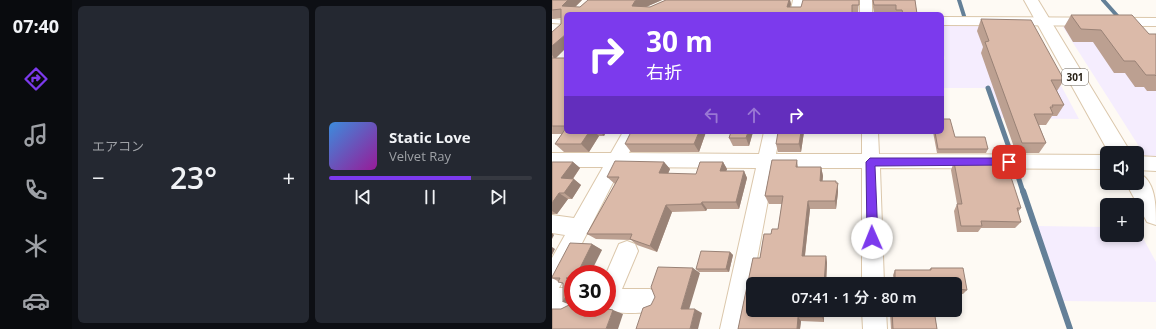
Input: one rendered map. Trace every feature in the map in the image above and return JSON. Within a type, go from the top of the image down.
[{"type":"highway","name":"301","points":[[1031,0],[1116,146]]},
{"type":"highway","points":[[1142,190],[1156,214]]},
{"type":"street","points":[[796,12],[799,0]]},
{"type":"street","points":[[866,0],[866,12]]},
{"type":"street","points":[[944,21],[1156,22]]},
{"type":"street","points":[[552,280],[630,134]]},
{"type":"street","points":[[732,329],[772,134]]},
{"type":"street","points":[[870,134],[873,277]]},
{"type":"street","points":[[552,160],[1100,162]]},
{"type":"street","points":[[1144,163],[1156,164]]},
{"type":"street","points":[[552,224],[580,228]]},
{"type":"street","points":[[616,277],[627,251]]},
{"type":"street","points":[[616,299],[650,301]]},
{"type":"street","points":[[552,300],[564,300]]},
{"type":"street","points":[[874,317],[875,329]]},
{"type":"lane","points":[[552,21],[564,22]]},
{"type":"shaded area","points":[[944,23],[1028,24],[1079,119],[1000,118],[990,88],[944,88]]},
{"type":"shaded area","points":[[1061,24],[1156,65],[1156,159],[1147,159],[1144,154],[1144,146],[1139,146]]},
{"type":"shaded area","points":[[1037,226],[1100,227],[1100,242],[1144,242],[1144,240],[1156,262],[1156,302],[1063,301]]},
{"type":"building","points":[[552,0],[568,0],[562,6],[580,7],[588,0],[638,0],[635,1],[632,6],[650,7],[666,0],[789,0],[787,7],[801,7],[803,0],[859,0],[859,5],[852,5],[852,12],[564,12],[564,36],[552,46],[552,32],[561,24],[561,9],[552,10]]},
{"type":"building","points":[[873,0],[915,0],[917,12],[902,12],[902,10],[896,10],[896,5],[874,5]]},
{"type":"building","points":[[1071,15],[1132,15],[1149,34],[1156,34],[1156,76],[1146,75],[1135,61],[1124,61],[1101,30],[1081,29]]},
{"type":"building","points":[[981,19],[1031,20],[1064,80],[1051,80],[1064,105],[1052,105],[1053,107],[1050,107],[1053,114],[1034,114],[1046,143],[1022,143],[985,42],[989,41]]},
{"type":"building","points":[[552,58],[564,58],[564,126],[552,126]]},
{"type":"building","points":[[944,119],[950,119],[955,137],[985,137],[988,149],[938,149],[935,134],[944,134]]},
{"type":"building","points":[[564,131],[564,134],[588,134],[581,144],[555,144]]},
{"type":"building","points":[[630,134],[698,134],[694,144],[625,144]]},
{"type":"building","points":[[730,134],[747,134],[746,138],[729,138]]},
{"type":"building","points":[[778,134],[801,134],[799,144],[776,144]]},
{"type":"building","points":[[772,160],[797,160],[796,167],[821,167],[820,181],[836,181],[836,183],[838,183],[835,201],[808,201],[802,256],[826,256],[824,277],[749,277],[753,258],[760,258],[764,234],[771,234],[772,229],[778,229],[783,196],[765,196]]},
{"type":"building","points":[[615,161],[664,162],[659,173],[696,174],[700,162],[723,162],[720,171],[744,171],[736,202],[702,202],[701,204],[666,205],[650,246],[630,239],[632,234],[587,234],[619,177],[607,177]]},
{"type":"building","points":[[552,162],[573,162],[561,178],[574,179],[564,193],[559,193],[552,203]]},
{"type":"building","points":[[954,162],[996,162],[998,171],[1009,171],[1021,208],[1017,208],[1021,222],[981,221],[982,226],[961,226],[957,204],[962,204]]},
{"type":"building","points":[[570,243],[592,244],[582,265],[564,265],[563,302],[563,283],[558,282],[560,278],[552,277]]},
{"type":"building","points":[[701,251],[730,252],[726,269],[696,269]]},
{"type":"building","points":[[658,267],[693,268],[681,309],[695,309],[690,329],[636,329],[643,308],[651,305],[655,297],[651,287]]},
{"type":"building","points":[[931,268],[963,268],[967,290],[962,290],[962,277],[895,277],[895,270],[931,270]]},
{"type":"building","points":[[746,291],[746,317],[798,317],[797,329],[738,329]]},
{"type":"building","points":[[564,308],[564,317],[610,317],[606,329],[552,329],[552,309]]},
{"type":"building","points":[[892,317],[935,317],[937,329],[893,329]]},
{"type":"waterway","points":[[959,0],[965,19]]},
{"type":"waterway","points":[[1103,0],[1120,19]]},
{"type":"waterway","points":[[988,88],[1012,156]]},
{"type":"waterway","points":[[1015,167],[1023,192]]},
{"type":"waterway","points":[[1023,191],[1070,329]]},
{"type":"route","points":[[872,238],[870,162],[1009,162]]}]
